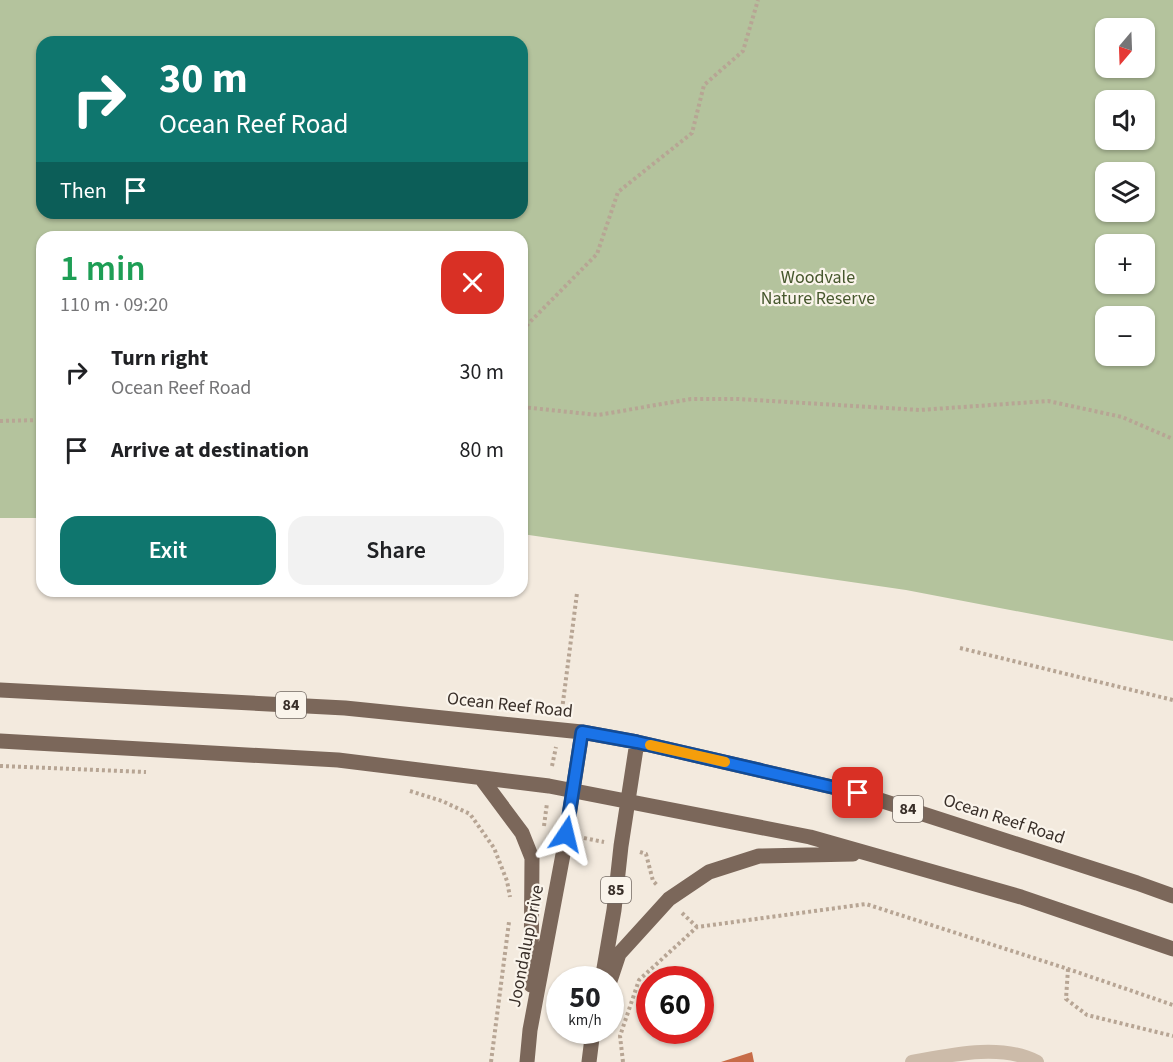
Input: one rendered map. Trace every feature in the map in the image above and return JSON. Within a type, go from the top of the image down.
[{"type":"main road","name":"Ocean Reef Road","points":[[0,690],[345,708],[582,732],[637,742],[858,793],[1173,896]]},
{"type":"main road","name":"Joondalup Drive","points":[[527,1062],[530,1030],[582,732]]},
{"type":"main road","points":[[0,741],[338,760],[573,791],[810,837],[1021,897],[1173,949]]},
{"type":"main road","name":"85","points":[[604,966],[637,742]]},
{"type":"main road","points":[[481,778],[522,833],[531,858],[530,1030]]},
{"type":"main road","points":[[615,966],[619,954],[669,899],[709,872],[759,856],[868,853]]},
{"type":"main road","points":[[589,1062],[591,1044]]},
{"type":"lane","points":[[912,1062],[963,1052],[1022,1054],[1037,1062]]},
{"type":"path","points":[[528,324],[597,254],[618,192],[692,133],[704,85],[743,51],[758,0]]},
{"type":"path","points":[[528,408],[598,415],[691,399],[738,399],[920,410],[1048,401],[1122,417],[1173,439]]},
{"type":"path","points":[[0,421],[36,420]]},
{"type":"path","points":[[563,703],[577,593]]},
{"type":"path","points":[[960,648],[1173,700]]},
{"type":"path","points":[[0,765],[153,771]]},
{"type":"path","points":[[401,788],[442,801],[470,814],[494,848],[507,881],[511,905]]},
{"type":"path","points":[[623,1062],[620,1036],[639,980],[697,927],[866,904],[1173,1005]]},
{"type":"path","points":[[491,1062],[510,915]]},
{"type":"path","points":[[1068,969],[1066,999],[1087,1015],[1173,1036]]},
{"type":"green space","name":"Woodvale Nature Reserve","points":[[0,0],[1173,0],[1173,641],[906,590],[528,535],[528,231],[36,231],[36,518],[0,518]]},
{"type":"building","points":[[752,1052],[754,1062],[721,1062]]},
{"type":"slow traffic","points":[[650,745],[725,762]]},
{"type":"route","points":[[566,834],[582,732],[637,742],[858,793]]}]
